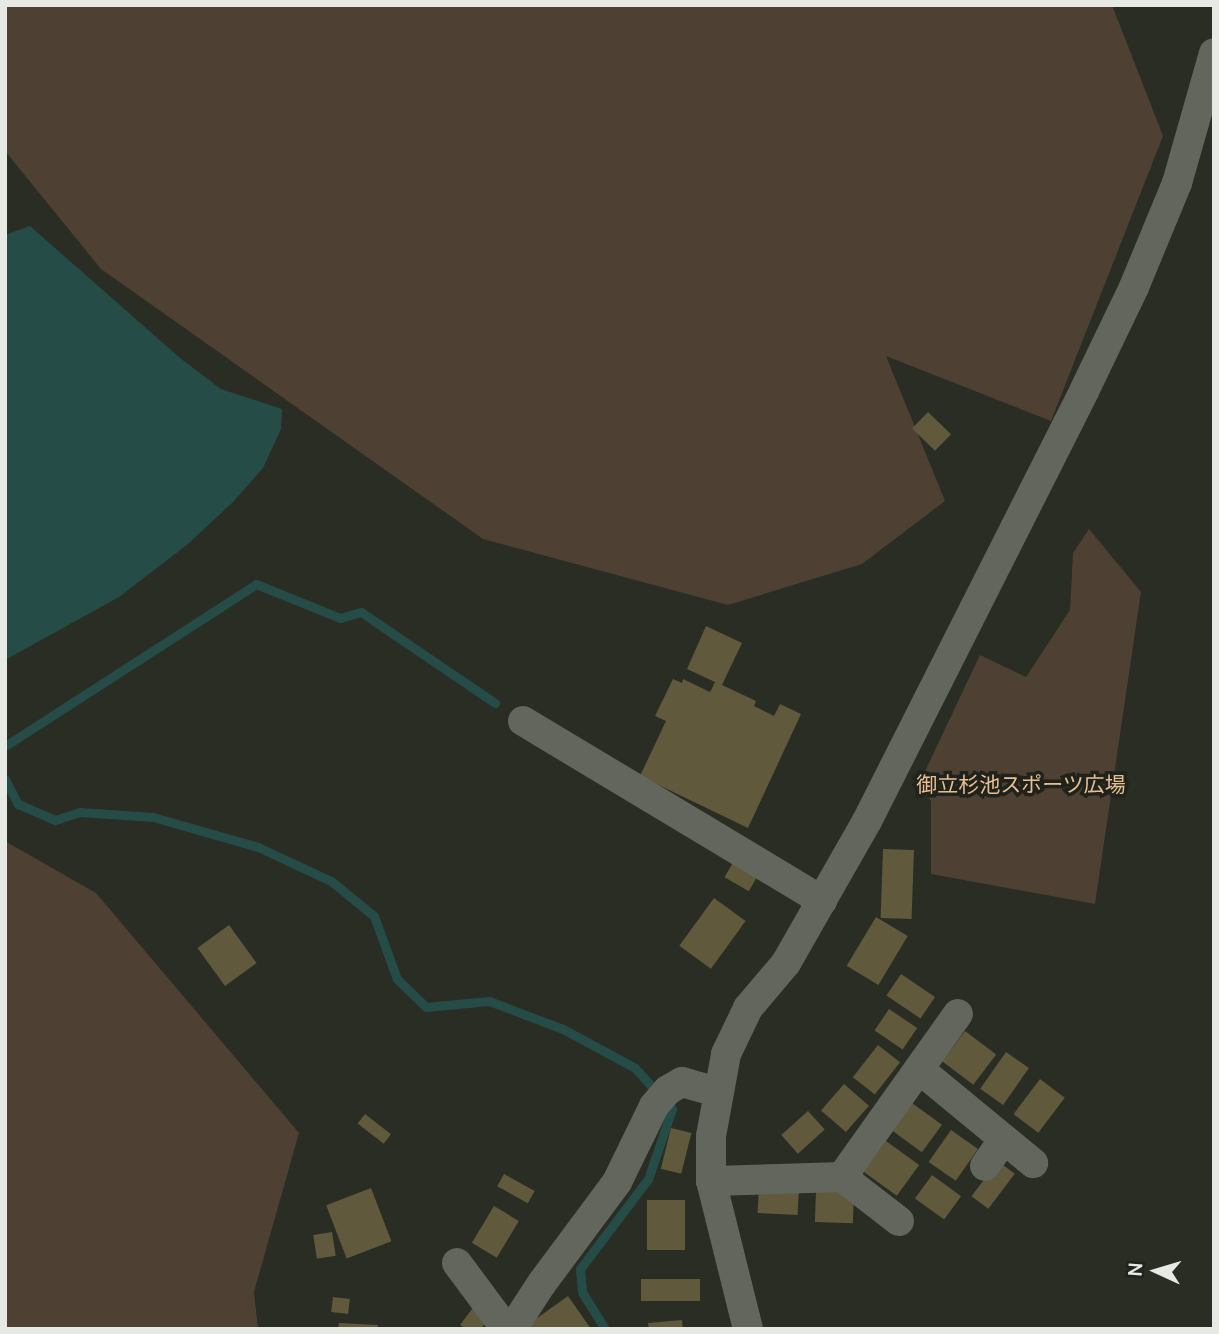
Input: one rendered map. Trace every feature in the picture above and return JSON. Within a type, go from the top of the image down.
[{"type":"street","points":[[748,1329],[711,1181],[711,1136],[717,1091],[726,1054],[748,1008],[786,963],[867,821],[1134,287],[1177,183],[1214,53]]},
{"type":"street","points":[[523,721],[822,901]]},
{"type":"street","points":[[842,1177],[958,1014]]},
{"type":"street","points":[[919,1069],[1033,1163]]},
{"type":"street","points":[[512,1329],[542,1283],[617,1182],[661,1098],[682,1082],[717,1091]]},
{"type":"street","points":[[985,1166],[1004,1139]]},
{"type":"street","points":[[711,1181],[842,1177],[899,1221]]},
{"type":"street","points":[[457,1263],[506,1329]]},
{"type":"green space","points":[[5,5],[1112,5],[1163,136],[1051,421],[886,356],[945,501],[862,564],[728,605],[483,539],[101,269],[5,151]]},
{"type":"green space","name":"御立杉池スポーツ広場","points":[[1089,529],[1141,592],[1095,904],[931,874],[931,801],[918,786],[980,655],[1026,677],[1070,610],[1073,553]]},
{"type":"green space","points":[[5,841],[96,893],[299,1133],[254,1292],[258,1329],[5,1329]]},
{"type":"water","points":[[30,226],[180,358],[221,389],[282,409],[281,429],[263,468],[234,501],[188,544],[119,597],[5,660],[5,235]]},
{"type":"building","points":[[928,412],[951,434],[935,451],[912,429]]},
{"type":"building","points":[[706,626],[742,643],[722,685],[756,701],[754,706],[774,716],[780,704],[801,714],[748,828],[640,776],[666,721],[655,716],[673,679],[682,683],[683,679],[710,692],[715,682],[687,669]]},
{"type":"building","points":[[883,849],[914,850],[912,919],[881,918]]},
{"type":"building","points":[[735,859],[759,873],[749,891],[724,877]]},
{"type":"building","points":[[714,898],[746,921],[711,969],[679,946]]},
{"type":"building","points":[[876,917],[908,936],[878,985],[847,966]]},
{"type":"building","points":[[229,925],[257,963],[225,986],[197,948]]},
{"type":"building","points":[[901,974],[935,997],[920,1018],[886,996]]},
{"type":"building","points":[[889,1009],[917,1028],[903,1050],[874,1031]]},
{"type":"building","points":[[965,1031],[996,1054],[973,1085],[942,1061]]},
{"type":"building","points":[[878,1045],[900,1062],[875,1095],[853,1077]]},
{"type":"building","points":[[1006,1052],[1029,1068],[1003,1105],[980,1089]]},
{"type":"building","points":[[1040,1079],[1065,1098],[1038,1133],[1014,1114]]},
{"type":"building","points":[[844,1084],[869,1106],[846,1132],[821,1110]]},
{"type":"building","points":[[912,1103],[942,1125],[922,1152],[892,1131]]},
{"type":"building","points":[[808,1111],[825,1130],[798,1154],[781,1135]]},
{"type":"building","points":[[365,1114],[391,1134],[384,1144],[358,1123]]},
{"type":"building","points":[[671,1128],[691,1133],[681,1174],[661,1169]]},
{"type":"building","points":[[951,1130],[978,1149],[956,1181],[929,1162]]},
{"type":"building","points":[[886,1141],[919,1165],[897,1196],[864,1172]]},
{"type":"building","points":[[998,1161],[1015,1174],[988,1209],[972,1196]]},
{"type":"building","points":[[504,1174],[535,1191],[528,1203],[497,1186]]},
{"type":"building","points":[[932,1175],[961,1196],[944,1220],[915,1198]]},
{"type":"building","points":[[759,1187],[799,1189],[798,1215],[758,1213]]},
{"type":"building","points":[[371,1188],[391,1241],[347,1258],[326,1205]]},
{"type":"building","points":[[816,1190],[854,1191],[853,1223],[815,1222]]},
{"type":"building","points":[[647,1200],[685,1200],[685,1250],[647,1250]]},
{"type":"building","points":[[494,1206],[519,1221],[497,1258],[472,1243]]},
{"type":"building","points":[[332,1232],[336,1256],[317,1259],[313,1235]]},
{"type":"building","points":[[641,1279],[700,1279],[700,1301],[641,1301]]},
{"type":"building","points":[[568,1296],[591,1329],[528,1329],[526,1326]]},
{"type":"building","points":[[333,1297],[350,1299],[348,1314],[331,1312]]},
{"type":"building","points":[[472,1309],[488,1319],[481,1329],[466,1329],[460,1325]]},
{"type":"building","points":[[682,1320],[683,1329],[649,1329],[648,1323]]},
{"type":"building","points":[[339,1323],[378,1325],[377,1329],[338,1329]]},
{"type":"waterway","points":[[5,746],[256,584],[340,618],[361,612],[495,703]]},
{"type":"waterway","points":[[5,779],[18,804],[55,820],[80,812],[153,817],[258,847],[331,881],[374,916],[397,979],[426,1007],[489,1001],[563,1029],[635,1068],[672,1109],[648,1179],[580,1269],[582,1292],[605,1329]]}]
